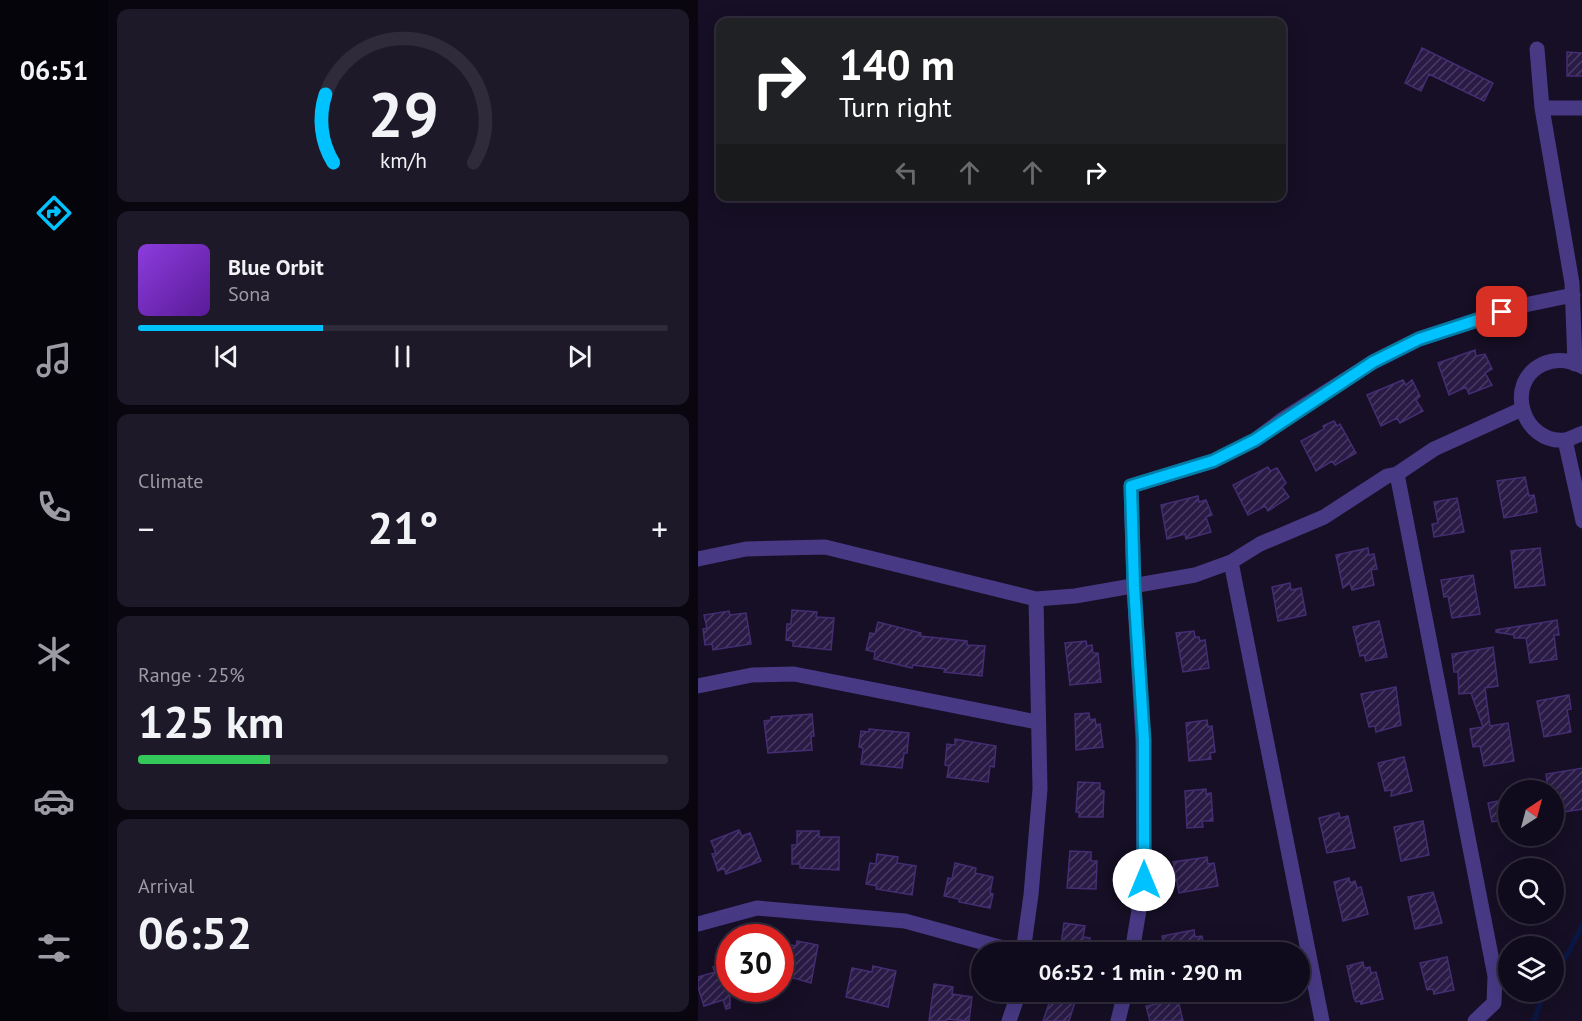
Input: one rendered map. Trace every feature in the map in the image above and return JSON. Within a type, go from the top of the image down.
[{"type":"street","points":[[1537,49],[1542,108],[1576,287],[1579,365],[1566,360],[1551,361],[1536,368],[1526,379],[1521,394],[1522,409],[1528,423],[1540,434],[1565,440],[1583,433]]},
{"type":"street","points":[[1542,108],[1583,108]]},
{"type":"street","points":[[1134,942],[1144,880],[1144,740],[1134,586],[1131,486],[1213,461],[1255,440],[1373,362],[1419,339],[1576,287]]},
{"type":"street","points":[[698,559],[746,549],[825,547],[1036,599],[1075,596],[1195,575],[1231,562],[1260,544],[1324,517],[1387,476],[1397,474],[1434,449],[1522,409]]},
{"type":"street","points":[[1565,440],[1583,521]]},
{"type":"street","points":[[1397,474],[1495,976],[1494,1003],[1475,1021]]},
{"type":"street","points":[[1231,562],[1322,1021]]},
{"type":"street","points":[[1024,942],[1040,789],[1036,599]]},
{"type":"street","points":[[698,686],[752,675],[794,674],[1037,722]]},
{"type":"street","points":[[698,924],[757,908],[905,921],[982,942]]},
{"type":"street","points":[[1009,1021],[1016,1002]]},
{"type":"street","points":[[1118,1021],[1123,1002]]},
{"type":"building","points":[[1422,48],[1493,83],[1484,101],[1429,74],[1421,91],[1405,83]]},
{"type":"building","points":[[1567,52],[1583,53],[1583,76],[1567,76]]},
{"type":"building","points":[[1475,350],[1476,356],[1485,354],[1492,369],[1485,373],[1492,385],[1469,394],[1466,387],[1449,395],[1438,363]]},
{"type":"building","points":[[1403,380],[1406,385],[1412,380],[1420,396],[1416,400],[1423,411],[1400,423],[1397,418],[1381,426],[1367,395]]},
{"type":"building","points":[[1334,421],[1337,426],[1340,424],[1356,453],[1335,465],[1332,461],[1316,471],[1301,441]]},
{"type":"building","points":[[1268,467],[1270,471],[1277,468],[1286,483],[1282,487],[1289,497],[1268,511],[1265,506],[1248,515],[1233,485]]},
{"type":"building","points":[[1525,477],[1529,496],[1534,495],[1537,512],[1504,518],[1497,481]]},
{"type":"building","points":[[1198,496],[1199,502],[1206,500],[1212,515],[1206,517],[1211,532],[1186,539],[1185,534],[1167,539],[1161,505]]},
{"type":"building","points":[[1457,498],[1464,532],[1434,537],[1432,524],[1438,523],[1434,502]]},
{"type":"building","points":[[1368,548],[1369,555],[1374,554],[1377,569],[1371,570],[1374,585],[1352,590],[1350,583],[1343,588],[1336,555]]},
{"type":"building","points":[[1540,548],[1545,585],[1515,588],[1511,551]]},
{"type":"building","points":[[1473,575],[1480,614],[1452,618],[1448,596],[1444,597],[1441,580]]},
{"type":"building","points":[[1290,583],[1291,590],[1301,588],[1306,615],[1278,621],[1272,587]]},
{"type":"building","points":[[792,610],[817,612],[816,617],[834,618],[831,650],[793,646],[793,641],[786,640],[787,624],[791,624]]},
{"type":"building","points":[[729,611],[730,615],[746,613],[751,644],[713,650],[712,644],[705,645],[703,629],[707,628],[704,615]]},
{"type":"building","points":[[1557,620],[1559,635],[1554,635],[1557,659],[1530,663],[1526,638],[1514,638],[1514,635],[1496,632],[1496,630]]},
{"type":"building","points":[[1379,621],[1387,657],[1366,661],[1364,655],[1360,656],[1353,627]]},
{"type":"building","points":[[878,622],[921,633],[920,636],[967,641],[967,645],[985,646],[982,676],[944,672],[945,669],[913,665],[912,668],[874,659],[875,652],[866,650],[870,633],[875,634]]},
{"type":"building","points":[[1194,631],[1195,637],[1199,637],[1200,641],[1205,640],[1209,668],[1183,672],[1176,633]]},
{"type":"building","points":[[1086,641],[1087,646],[1092,645],[1093,653],[1098,653],[1101,682],[1070,685],[1065,643]]},
{"type":"building","points":[[1493,647],[1498,686],[1485,688],[1490,726],[1508,723],[1514,761],[1484,766],[1480,746],[1473,747],[1470,729],[1483,727],[1471,693],[1459,694],[1458,672],[1454,672],[1452,654]]},
{"type":"building","points":[[1396,687],[1401,725],[1376,732],[1375,726],[1369,727],[1361,694]]},
{"type":"building","points":[[1569,695],[1571,709],[1567,710],[1571,732],[1544,737],[1537,701]]},
{"type":"building","points":[[1089,713],[1090,720],[1095,719],[1096,725],[1100,724],[1103,747],[1076,750],[1075,714]]},
{"type":"building","points":[[812,714],[814,736],[811,736],[812,750],[768,753],[764,721],[771,720],[771,717]]},
{"type":"building","points":[[1207,720],[1208,727],[1212,726],[1215,752],[1210,753],[1211,759],[1189,761],[1186,723]]},
{"type":"building","points":[[869,729],[909,733],[907,753],[904,753],[902,768],[861,764],[863,748],[859,747],[861,731],[869,732]]},
{"type":"building","points":[[955,739],[996,746],[994,767],[990,766],[988,782],[947,777],[949,766],[945,765],[947,744],[955,745]]},
{"type":"building","points":[[1404,757],[1412,791],[1391,796],[1392,790],[1385,791],[1378,763]]},
{"type":"building","points":[[1583,768],[1583,809],[1564,812],[1564,780],[1547,780],[1546,774]]},
{"type":"building","points":[[1078,782],[1100,783],[1100,790],[1104,791],[1103,817],[1079,817],[1079,812],[1076,812]]},
{"type":"building","points":[[1206,789],[1206,794],[1211,793],[1213,821],[1202,821],[1203,827],[1187,828],[1185,791]]},
{"type":"building","points":[[1498,801],[1498,821],[1492,822],[1488,803]]},
{"type":"building","points":[[1339,813],[1340,818],[1348,816],[1355,848],[1327,853],[1319,818]]},
{"type":"building","points":[[1423,821],[1429,855],[1401,861],[1394,827]]},
{"type":"building","points":[[739,830],[742,836],[750,833],[761,861],[726,874],[724,868],[718,871],[712,854],[716,853],[711,841]]},
{"type":"building","points":[[797,831],[819,831],[819,837],[839,837],[839,870],[800,868],[800,864],[792,864],[792,845],[797,845]]},
{"type":"building","points":[[1070,851],[1091,852],[1091,861],[1097,861],[1096,889],[1067,888]]},
{"type":"building","points":[[877,854],[898,857],[897,863],[916,866],[912,895],[876,889],[877,886],[866,884],[870,863],[876,864]]},
{"type":"building","points":[[1207,857],[1208,864],[1214,863],[1218,886],[1179,893],[1173,862]]},
{"type":"building","points":[[955,863],[976,868],[975,873],[993,877],[990,908],[959,902],[959,899],[944,896],[948,878],[952,879]]},
{"type":"building","points":[[1349,878],[1350,883],[1355,881],[1357,888],[1361,887],[1368,914],[1343,921],[1334,882]]},
{"type":"building","points":[[1433,892],[1442,923],[1415,929],[1408,897]]},
{"type":"building","points":[[1064,923],[1085,926],[1083,937],[1090,938],[1089,942],[1061,942]]},
{"type":"building","points":[[1194,930],[1195,937],[1202,936],[1203,942],[1163,942],[1162,936]]},
{"type":"building","points":[[797,941],[818,945],[811,983],[794,978],[794,946],[796,946]]},
{"type":"building","points":[[1447,957],[1454,990],[1434,994],[1433,989],[1427,990],[1420,963]]},
{"type":"building","points":[[1363,962],[1364,968],[1370,967],[1371,973],[1376,972],[1383,999],[1361,1004],[1360,1001],[1356,1002],[1347,966]]},
{"type":"building","points":[[716,966],[717,1002],[704,1006],[698,987],[698,977],[715,972],[713,967]]},
{"type":"building","points":[[873,966],[896,971],[888,1007],[846,997],[852,968],[872,972]]},
{"type":"building","points":[[934,984],[953,987],[952,994],[971,997],[969,1021],[947,1019],[946,1021],[929,1021]]},
{"type":"building","points":[[724,1002],[730,1002],[730,1008],[726,1009]]},
{"type":"building","points":[[1050,1002],[1075,1002],[1069,1021],[1043,1021]]},
{"type":"building","points":[[1178,1002],[1183,1021],[1150,1021],[1146,1006]]},
{"type":"waterway","points":[[1564,959],[1583,924]]},
{"type":"waterway","points":[[1534,1021],[1541,1002]]},
{"type":"route","points":[[1144,880],[1144,740],[1134,586],[1131,486],[1213,461],[1255,440],[1283,419],[1373,362],[1419,339],[1502,312]]}]
